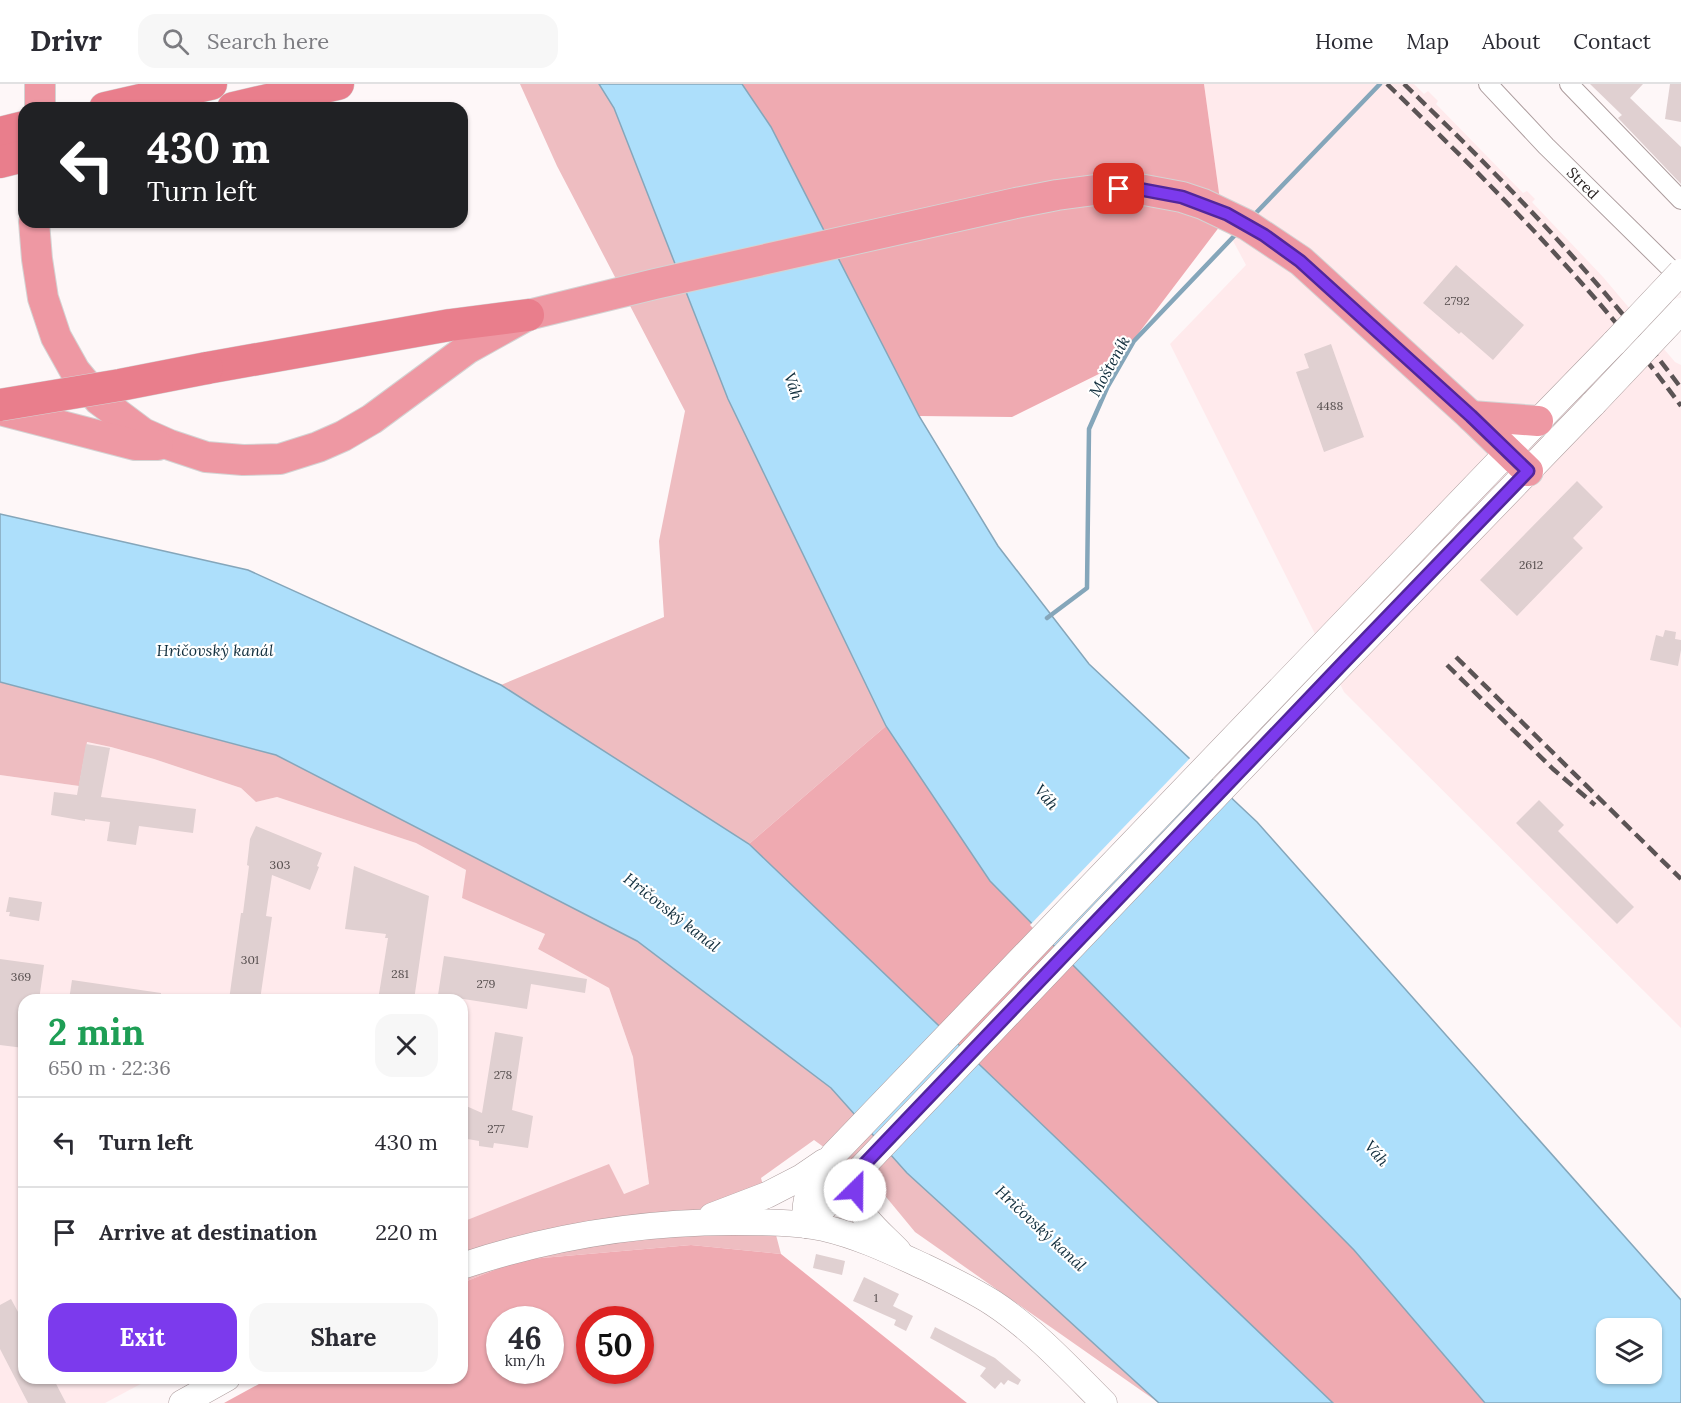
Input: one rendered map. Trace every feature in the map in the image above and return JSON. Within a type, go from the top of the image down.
[{"type":"highway","points":[[40,84],[40,102]]},
{"type":"highway","points":[[132,102],[211,84]]},
{"type":"highway","points":[[258,102],[338,84]]},
{"type":"highway","points":[[0,133],[18,128]]},
{"type":"highway","points":[[0,162],[18,158]]},
{"type":"highway","points":[[0,405],[418,331],[528,315],[655,284],[1057,195],[1095,190],[1139,189],[1193,201],[1227,214],[1264,235],[1300,261],[1471,416],[1518,462]]},
{"type":"highway","points":[[34,228],[43,298],[56,337],[75,371],[99,400],[143,433],[170,446],[206,457],[243,460],[280,459],[343,436],[372,419],[467,349],[528,315]]},
{"type":"highway","points":[[0,410],[135,445],[170,446]]},
{"type":"highway","points":[[1471,416],[1538,421]]},
{"type":"main road","points":[[807,1225],[1329,677],[1518,462],[1538,421],[1681,272]]},
{"type":"main road","points":[[807,1225],[806,1199],[813,1184],[841,1147],[1310,659],[1518,462],[1594,402],[1681,311]]},
{"type":"main road","points":[[697,1222],[780,1189],[802,1177],[841,1147]]},
{"type":"main road","points":[[862,1167],[855,1194],[864,1214],[904,1257]]},
{"type":"main road","points":[[468,1264],[516,1250],[622,1229],[697,1222],[807,1225],[848,1235],[904,1257],[957,1282],[1006,1313],[1104,1403]]},
{"type":"main road","points":[[182,1403],[216,1384]]},
{"type":"street","name":"Stred","points":[[1488,84],[1546,146],[1681,279]]},
{"type":"street","points":[[1569,84],[1681,200]]},
{"type":"shaded area","points":[[520,84],[599,84],[614,108],[728,399],[886,726],[749,844],[501,685],[664,617],[659,541],[685,411],[557,166]]},
{"type":"shaded area","points":[[742,84],[1204,84],[1223,222],[1113,367],[1012,417],[919,416],[771,127]]},
{"type":"shaded area","points":[[1204,84],[1414,84],[1424,94],[1428,91],[1438,101],[1436,104],[1523,193],[1527,191],[1535,199],[1532,202],[1603,277],[1675,362],[1681,365],[1681,1028],[1344,692],[1170,344],[1246,265],[1223,222]]},
{"type":"shaded area","points":[[0,682],[276,755],[637,941],[831,1088],[907,1173],[1159,1403],[915,1232],[877,1186],[814,1140],[761,1178],[781,1254],[691,1245],[519,1260],[468,1281],[468,1220],[609,1164],[624,1194],[649,1184],[633,1057],[609,988],[538,949],[545,934],[462,898],[466,870],[416,843],[277,797],[256,802],[241,788],[154,759],[87,742],[79,786],[0,775]]},
{"type":"shaded area","points":[[886,726],[990,881],[1354,1250],[1485,1403],[1333,1403],[749,844]]},
{"type":"shaded area","points":[[86,742],[111,747],[241,788],[256,802],[277,797],[416,843],[466,870],[463,898],[545,934],[538,949],[609,988],[633,1057],[649,1184],[624,1194],[609,1165],[468,1220],[468,994],[18,994],[18,1384],[141,1384],[105,1403],[0,1403],[0,775],[79,786]]},
{"type":"shaded area","points":[[691,1245],[781,1254],[967,1403],[224,1403],[259,1384],[468,1384],[468,1281],[519,1260]]},
{"type":"water","name":"Váh","points":[[599,84],[742,84],[771,127],[919,416],[998,546],[1089,664],[1257,822],[1681,1300],[1681,1403],[1485,1403],[1354,1250],[990,881],[886,726],[728,399],[614,108]]},
{"type":"water","name":"Hričovský kanál","points":[[0,514],[248,570],[501,685],[749,844],[1333,1403],[1159,1403],[907,1173],[831,1088],[637,941],[276,755],[0,682]]},
{"type":"pier","points":[[1192,756],[1212,775],[1049,945],[1030,925]]},
{"type":"building","points":[[1590,84],[1643,84],[1630,98],[1681,147],[1681,184],[1618,118],[1622,115]]},
{"type":"building","points":[[1670,84],[1681,84],[1681,122],[1665,119]]},
{"type":"building","points":[[1456,265],[1524,325],[1493,360],[1423,303]]},
{"type":"building","points":[[1331,344],[1364,437],[1324,452],[1296,372],[1309,368],[1304,354]]},
{"type":"building","points":[[1577,481],[1603,507],[1573,538],[1583,548],[1517,616],[1480,580]]},
{"type":"building","points":[[1665,630],[1676,632],[1675,639],[1681,640],[1678,666],[1650,660],[1656,635],[1663,637]]},
{"type":"building","points":[[86,744],[110,748],[101,797],[196,809],[193,833],[139,826],[136,845],[107,841],[110,822],[85,819],[85,821],[51,815],[54,792],[77,795]]},
{"type":"building","points":[[1539,800],[1564,825],[1558,831],[1634,907],[1617,924],[1516,823]]},
{"type":"building","points":[[256,826],[322,853],[310,890],[272,875],[266,916],[272,917],[261,994],[230,994],[241,913],[243,913],[250,839]]},
{"type":"building","points":[[354,866],[429,896],[415,994],[379,994],[388,938],[385,938],[386,934],[345,929]]},
{"type":"building","points":[[9,897],[42,902],[39,921],[9,916],[10,912],[6,912]]},
{"type":"building","points":[[444,956],[587,979],[585,993],[531,984],[527,1009],[468,1000],[468,994],[438,994]]},
{"type":"building","points":[[0,959],[44,965],[40,994],[18,994],[18,1047],[0,1045]]},
{"type":"building","points":[[72,980],[161,993],[161,994],[70,994]]},
{"type":"building","points":[[495,1032],[523,1037],[512,1110],[533,1116],[528,1148],[494,1143],[493,1148],[479,1146],[479,1141],[468,1139],[468,1107],[482,1113]]},
{"type":"building","points":[[816,1254],[845,1261],[842,1275],[813,1268]]},
{"type":"building","points":[[864,1277],[899,1294],[893,1306],[913,1316],[906,1331],[894,1325],[896,1320],[853,1301]]},
{"type":"building","points":[[11,1299],[18,1312],[18,1384],[0,1349],[0,1305]]},
{"type":"building","points":[[935,1327],[995,1358],[1021,1380],[1018,1385],[1008,1380],[1004,1385],[1001,1382],[995,1389],[980,1376],[986,1368],[930,1338]]},
{"type":"building","points":[[18,1384],[56,1384],[66,1403],[28,1403]]},
{"type":"waterway","name":"Mošteník","points":[[1253,216],[1380,84]]},
{"type":"waterway","name":"Mošteník","points":[[1047,618],[1087,588],[1089,429],[1107,388],[1134,341],[1237,233]]},
{"type":"railway","points":[[1387,84],[1504,199],[1578,279],[1681,406]]},
{"type":"railway","points":[[1404,84],[1549,230],[1617,307],[1681,388]]},
{"type":"railway","points":[[1456,657],[1681,879]]},
{"type":"railway","points":[[1447,665],[1553,769],[1595,805]]},
{"type":"route","points":[[855,1190],[856,1173],[1528,471],[1471,416],[1300,261],[1264,235],[1227,214],[1182,197],[1139,189],[1119,189]]}]
